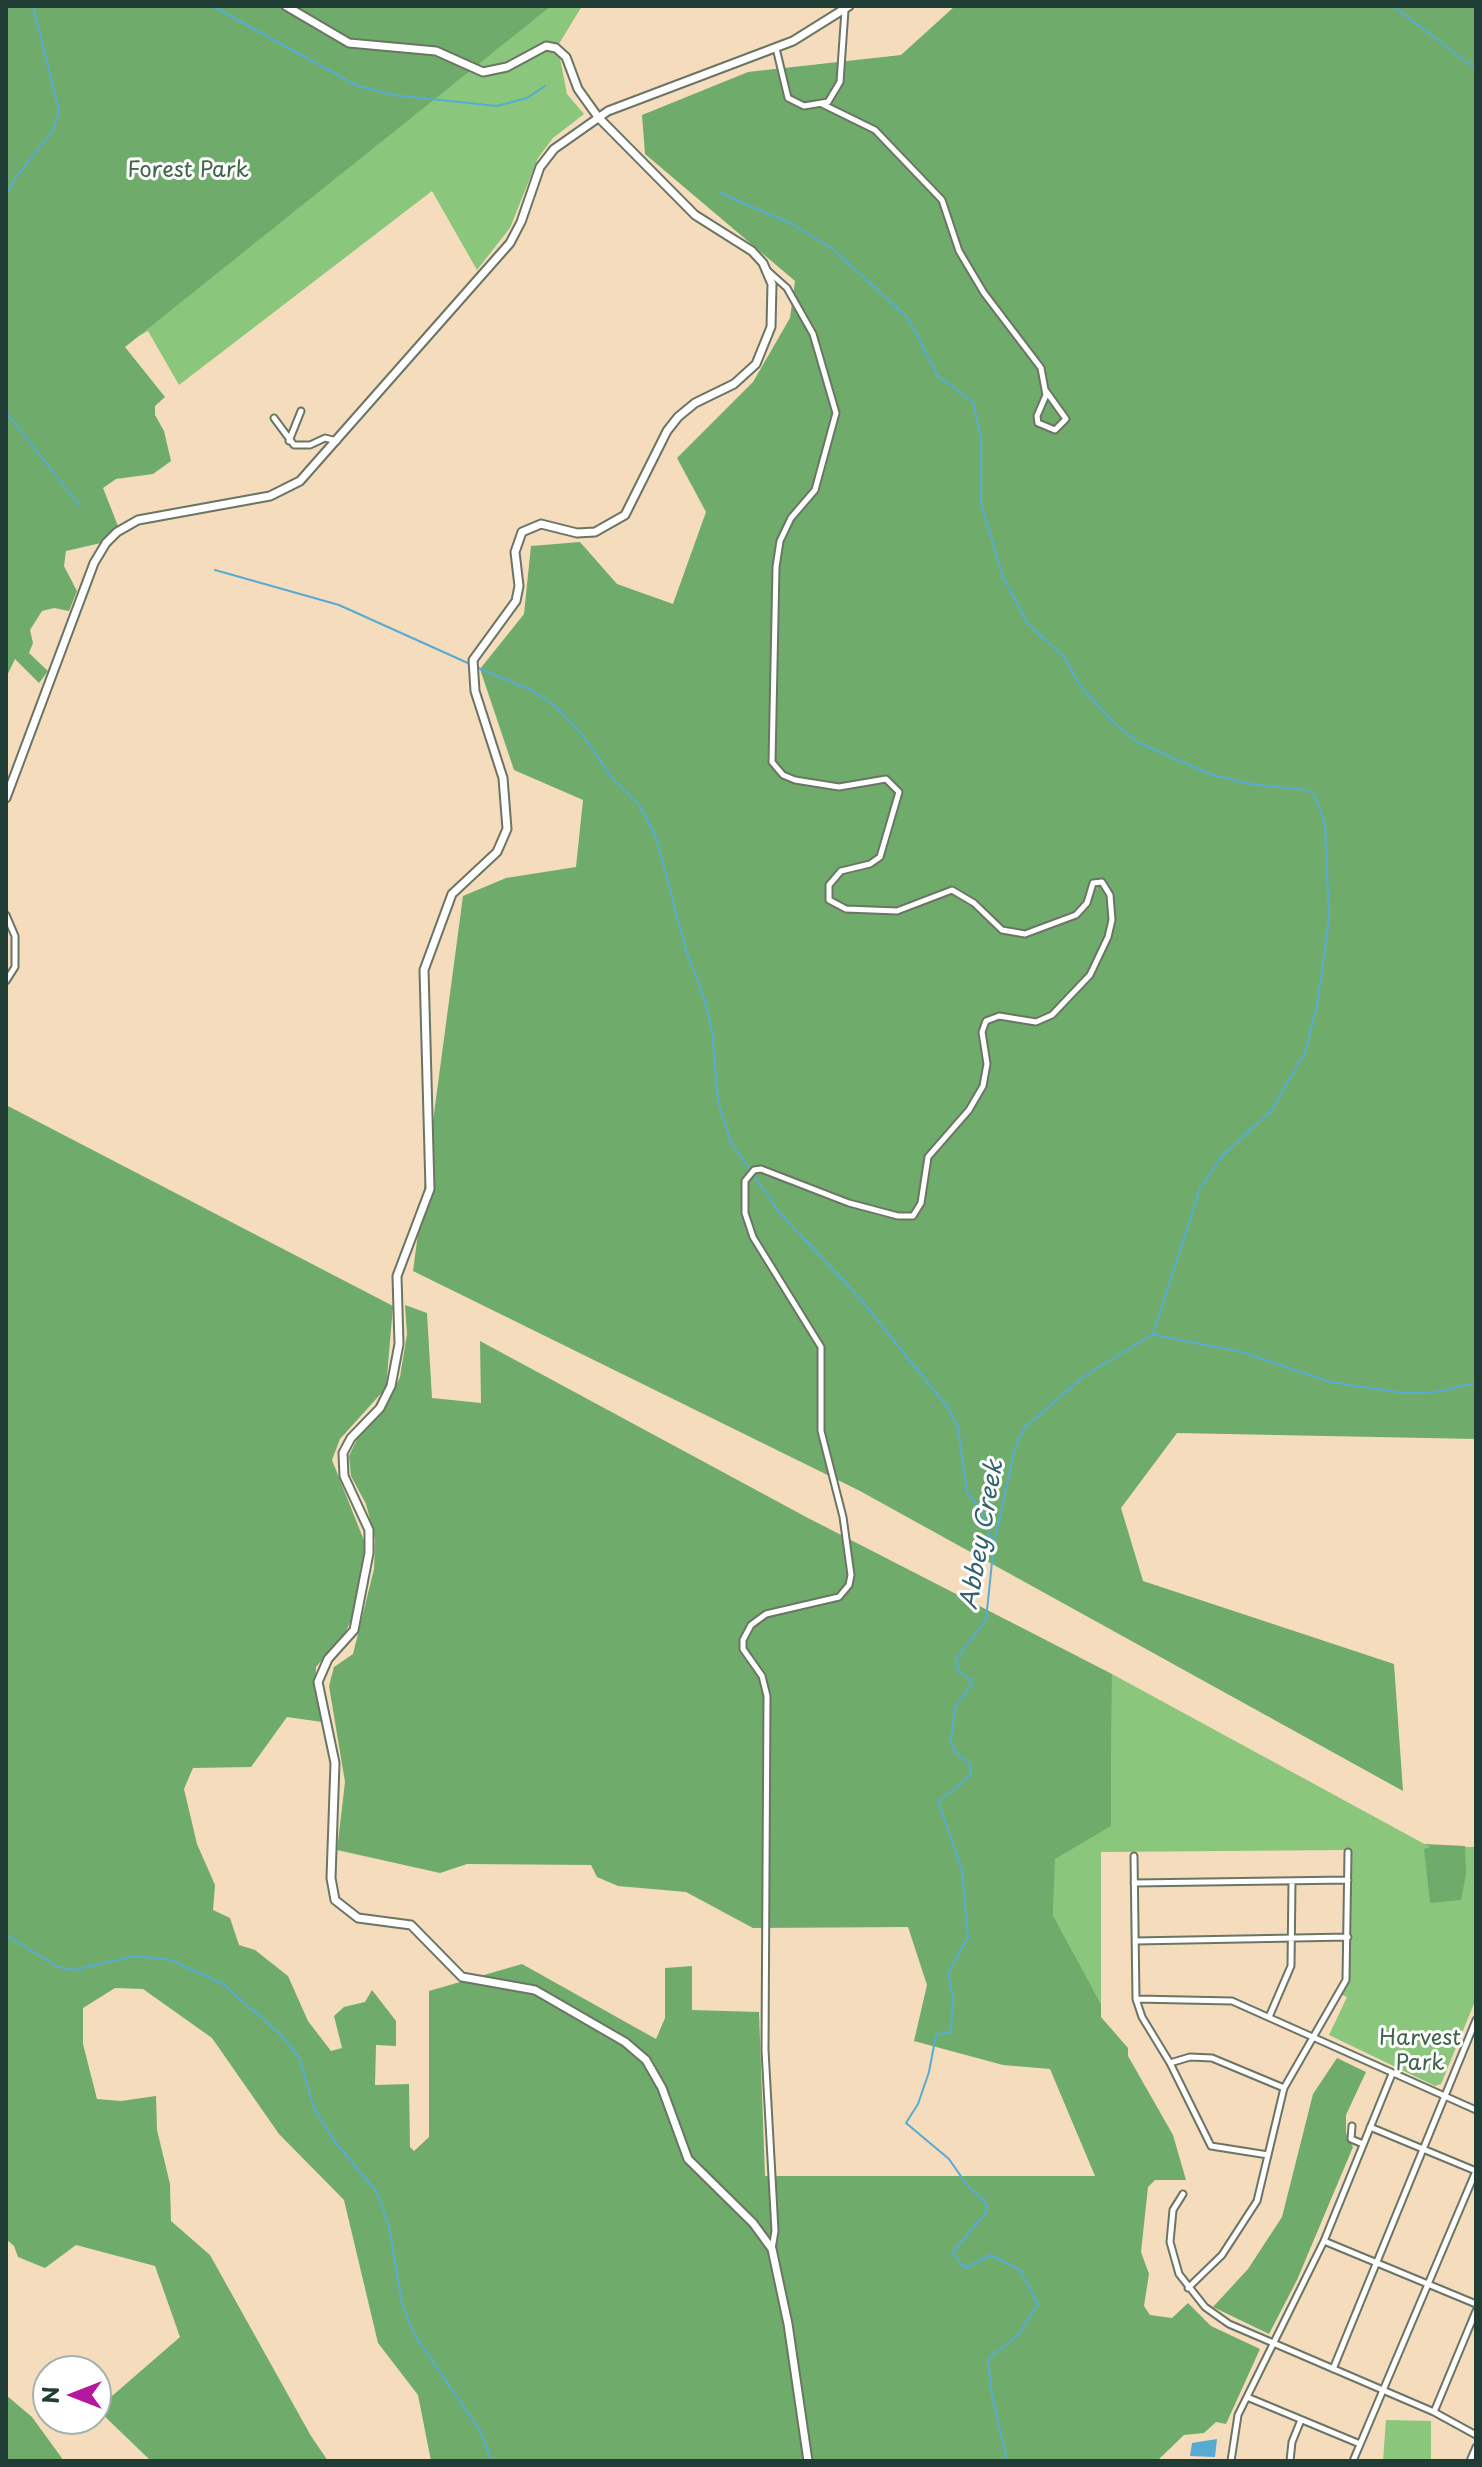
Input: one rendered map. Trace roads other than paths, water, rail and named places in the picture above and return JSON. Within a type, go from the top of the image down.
[{"type":"main road","points":[[286,6],[349,43],[436,51],[483,72],[500,70],[537,49],[553,47],[566,57],[578,89],[598,117],[695,215],[752,251],[767,270],[774,293],[769,337],[756,364],[734,384],[695,403],[678,417],[667,431],[631,506],[616,524],[582,534],[541,524],[522,532],[515,552],[519,586],[516,601],[473,660],[475,691],[503,778],[507,829],[497,852],[452,894],[424,970],[430,1189],[397,1276],[399,1344],[391,1386],[380,1408],[351,1438],[343,1453],[344,1476],[369,1530],[369,1553],[354,1630],[325,1663],[318,1682],[335,1763],[331,1878],[338,1904],[358,1918],[397,1920],[415,1926],[462,1977],[535,1990],[637,2050],[659,2081],[688,2159],[753,2223],[772,2249],[788,2324],[808,2461]]},
{"type":"main road","points":[[6,798],[94,563],[106,543],[138,520],[257,500],[300,481],[510,243],[545,160],[565,139],[598,117],[776,48],[812,31],[847,8]]},
{"type":"street","points":[[776,48],[788,98],[804,106],[822,104],[833,98],[840,82],[847,8]]},
{"type":"street","points":[[822,104],[875,130],[942,200],[959,251],[984,293],[1041,368],[1046,391],[1066,419],[1055,430],[1038,423],[1046,391]]},
{"type":"street","points":[[767,270],[787,288],[813,334],[836,413],[815,490],[791,518],[780,541],[776,567],[772,762],[783,775],[795,780],[839,787],[886,779],[899,792],[880,857],[870,864],[841,871],[829,885],[829,900],[846,909],[897,911],[952,890],[974,903],[1002,930],[1016,935],[1070,919],[1083,910],[1093,883],[1102,882],[1110,895],[1112,920],[1090,975],[1052,1015],[1036,1022],[999,1016],[986,1021],[982,1032],[987,1064],[983,1086],[969,1110],[928,1157],[921,1203],[913,1216],[898,1216],[849,1203],[761,1169],[754,1170],[745,1181],[745,1213],[753,1237],[821,1347],[821,1431],[843,1517],[851,1575],[849,1585],[839,1597],[766,1614],[751,1625],[743,1640],[746,1657],[762,1676],[767,1696],[765,2050],[775,2231],[772,2249]]},
{"type":"street","points":[[289,441],[301,411]]},
{"type":"street","points":[[274,418],[289,441],[304,446],[325,438],[338,441]]},
{"type":"street","points":[[6,915],[15,936],[15,967],[6,981]]},
{"type":"street","points":[[1188,2288],[1222,2255],[1253,2209],[1284,2088],[1346,1980],[1348,1852]]},
{"type":"street","points":[[1134,1856],[1136,1999],[1142,2017],[1170,2063],[1211,2146],[1268,2155]]},
{"type":"street","points":[[1134,1883],[1348,1880]]},
{"type":"street","points":[[1269,2017],[1291,1966],[1292,1881]]},
{"type":"street","points":[[1135,1941],[1348,1937]]},
{"type":"street","points":[[1136,1999],[1232,2001],[1476,2110]]},
{"type":"street","points":[[1333,2369],[1476,2020]]},
{"type":"street","points":[[1170,2063],[1190,2057],[1212,2058],[1284,2088]]},
{"type":"street","points":[[1231,2461],[1233,2431],[1247,2397],[1324,2241],[1392,2074]]},
{"type":"street","points":[[1352,2126],[1351,2139],[1363,2144]]},
{"type":"street","points":[[1353,2461],[1476,2171],[1370,2126]]},
{"type":"street","points":[[1183,2194],[1173,2210],[1170,2242],[1179,2274],[1188,2288],[1217,2316],[1434,2412],[1476,2435]]},
{"type":"street","points":[[1324,2241],[1476,2304]]},
{"type":"street","points":[[1434,2412],[1476,2311]]},
{"type":"street","points":[[1247,2397],[1360,2444]]},
{"type":"street","points":[[1290,2461],[1292,2442],[1301,2420]]},
{"type":"street","points":[[1470,2461],[1476,2447]]},
{"type":"water","points":[[1217,2439],[1215,2457],[1190,2456],[1192,2443]]},
{"type":"waterway","points":[[6,195],[53,130],[59,111],[33,6]]},
{"type":"waterway","points":[[212,6],[358,86],[393,95],[497,106],[527,98],[545,86]]},
{"type":"waterway","name":"Abbey Creek","points":[[1393,6],[1476,69]]},
{"type":"waterway","points":[[720,193],[790,223],[833,249],[908,318],[938,376],[973,402],[981,437],[981,504],[1003,577],[1027,623],[1064,657],[1081,687],[1113,722],[1139,743],[1213,775],[1251,784],[1307,790],[1315,796],[1325,825],[1329,918],[1317,1006],[1305,1052],[1272,1110],[1222,1156],[1200,1188],[1153,1334],[1083,1377],[1024,1428],[1015,1448],[994,1543],[986,1620],[956,1659],[959,1672],[971,1679],[972,1684],[955,1707],[951,1741],[955,1752],[970,1764],[971,1775],[938,1802],[962,1870],[968,1937],[948,1973],[953,1995],[951,2032],[936,2035],[929,2072],[918,2104],[906,2123],[949,2159],[967,2185],[987,2204],[987,2211],[952,2253],[965,2268],[991,2255],[1020,2270],[1038,2304],[1017,2336],[988,2359],[992,2395],[1007,2461]]},
{"type":"waterway","points":[[6,412],[80,506]]},
{"type":"waterway","points":[[215,570],[339,605],[470,664]]},
{"type":"waterway","points":[[476,667],[531,690],[554,705],[580,732],[614,780],[640,806],[656,837],[687,954],[703,994],[712,1030],[718,1102],[731,1142],[779,1212],[857,1295],[949,1409],[958,1428],[967,1492],[981,1510],[993,1542]]},
{"type":"waterway","name":"Abbey Creek","points":[[1154,1335],[1243,1352],[1330,1382],[1404,1393],[1435,1392],[1476,1383]]},
{"type":"waterway","points":[[6,1935],[58,1967],[73,1970],[135,1956],[171,1960],[223,1984],[279,2033],[299,2057],[314,2108],[335,2142],[377,2192],[389,2227],[402,2303],[414,2334],[481,2432],[491,2461]]},
{"type":"park label","name":"Forest Park","points":[[188,171]]},
{"type":"park label","name":"Harvest Park","points":[[1420,2052]]}]
